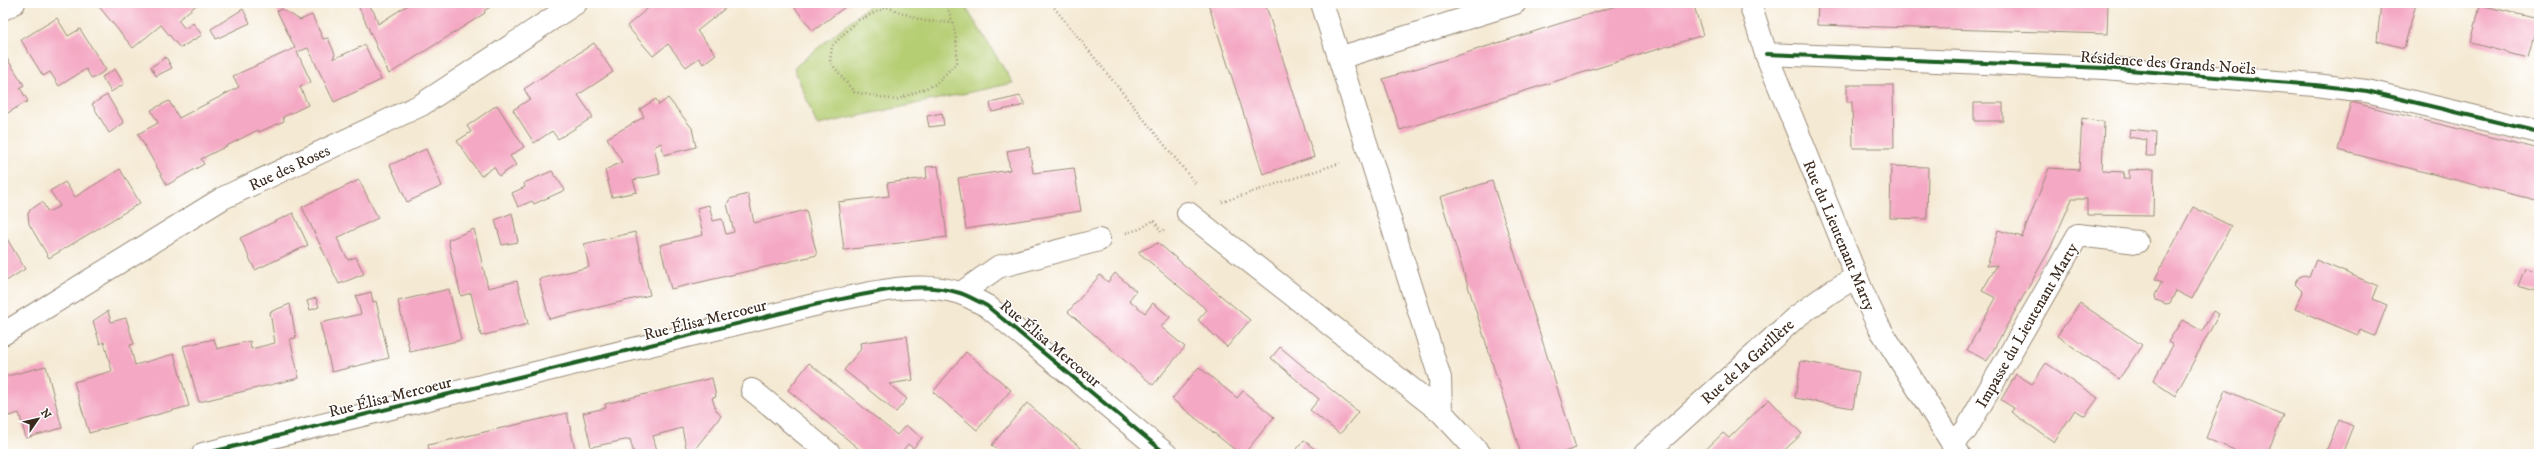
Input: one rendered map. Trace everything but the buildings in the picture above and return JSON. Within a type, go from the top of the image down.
[{"type":"street","points":[[3,9],[14,3]]},
{"type":"street","name":"Rue des Roses","points":[[3,334],[222,198],[421,105],[576,3]]},
{"type":"street","points":[[1322,3],[1440,378],[1441,412]]},
{"type":"street","points":[[1339,58],[1515,3]]},
{"type":"street","name":"Rue du Lieutenant Marty","points":[[1750,3],[1766,54],[1856,277],[1879,327],[1956,449]]},
{"type":"street","name":"Résidence des Grands Noëls","points":[[1766,54],[2104,68],[2315,85],[2367,91],[2539,132]]},
{"type":"street","points":[[1188,213],[1441,412],[1480,454]]},
{"type":"street","name":"Impasse du Lieutenant Marty","points":[[1956,449],[2078,235],[2137,242]]},
{"type":"street","points":[[961,293],[998,267],[1098,240]]},
{"type":"street","name":"Rue de la Garillère","points":[[1645,454],[1796,317],[1831,292],[1856,277]]},
{"type":"street","name":"Rue Élisa Mercoeur","points":[[203,454],[818,304],[900,289],[935,288],[961,293],[987,306],[1166,454]]},
{"type":"street","points":[[752,390],[830,454]]},
{"type":"path","points":[[946,3],[957,32],[957,62],[936,84],[896,100],[854,92],[830,62],[832,46],[857,21],[887,7],[924,21],[953,22]]},
{"type":"path","points":[[1056,3],[1052,6],[1198,186]]},
{"type":"path","points":[[1098,240],[1140,229],[1154,220],[1161,232],[1188,213],[1369,154]]},
{"type":"green space","points":[[872,3],[922,3],[924,5],[963,3],[1013,83],[817,125],[794,68]]},
{"type":"cycle path","points":[[1766,54],[2104,68],[2315,85],[2367,91],[2539,132]]},
{"type":"cycle path","points":[[203,454],[818,304],[871,293],[907,288],[943,289],[960,293],[987,306],[1166,454]]}]
